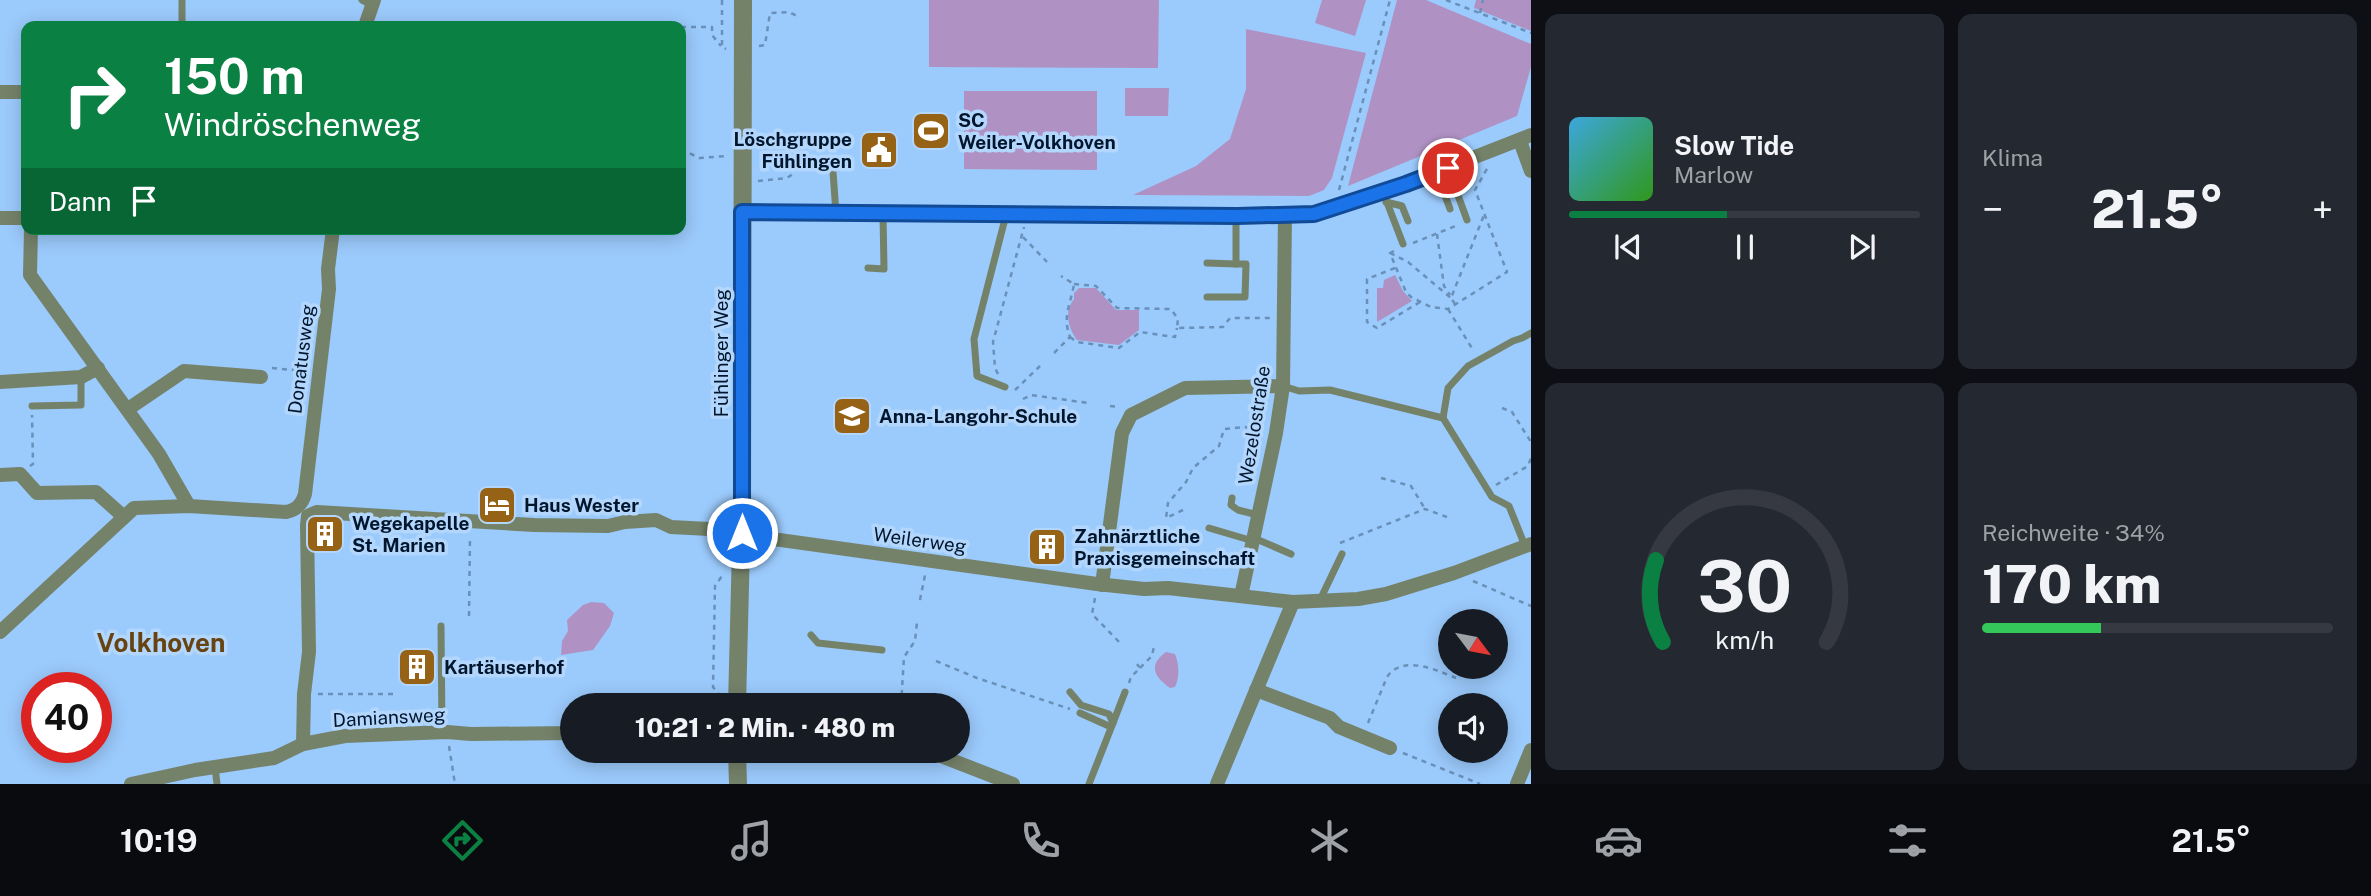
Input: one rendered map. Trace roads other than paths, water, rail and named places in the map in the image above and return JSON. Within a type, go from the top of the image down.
[{"type":"street","name":"Fühlinger Weg","points":[[732,693],[742,533],[742,154],[735,50],[743,0]]},
{"type":"street","points":[[366,21],[369,2]]},
{"type":"street","points":[[0,92],[21,92]]},
{"type":"street","points":[[742,212],[1237,216],[1314,214],[1385,197],[1448,168],[1525,138],[1531,171]]},
{"type":"street","name":"Wezelostraße","points":[[1241,596],[1276,433],[1283,386],[1285,215]]},
{"type":"street","points":[[0,218],[21,218]]},
{"type":"street","points":[[0,632],[134,509],[146,506],[189,506],[159,454],[30,275],[31,235]]},
{"type":"street","name":"Donatusweg","points":[[189,506],[286,512],[299,505],[305,494],[329,289],[328,269],[332,235]]},
{"type":"street","points":[[0,382],[80,377],[98,368]]},
{"type":"street","points":[[128,409],[184,371],[261,377]]},
{"type":"street","points":[[1099,584],[1122,433],[1131,415],[1185,388],[1283,386]]},
{"type":"street","points":[[0,475],[20,474],[37,493],[96,492],[124,517]]},
{"type":"street","name":"Weilerweg","points":[[303,744],[304,694],[309,652],[307,526],[308,516],[317,512],[470,522],[608,526],[656,520],[671,527],[728,530],[765,538],[1099,584],[1144,589],[1168,588],[1293,602],[1371,598],[1454,573],[1528,545]]},
{"type":"street","points":[[1217,784],[1293,602]]},
{"type":"street","points":[[1256,690],[1330,718],[1339,727],[1390,748]]},
{"type":"street","name":"Damiansweg","points":[[131,784],[274,758],[303,744],[345,736],[444,732],[560,733]]},
{"type":"street","points":[[1517,784],[1531,750]]},
{"type":"street","points":[[737,763],[738,784]]},
{"type":"street","points":[[959,763],[1013,784]]},
{"type":"lane","points":[[182,0],[182,21]]},
{"type":"lane","points":[[1448,168],[1467,221]]},
{"type":"lane","points":[[834,172],[836,213]]},
{"type":"lane","points":[[1450,209],[1444,194],[1456,190]]},
{"type":"lane","points":[[1385,197],[1402,206],[1408,221]]},
{"type":"lane","points":[[1385,197],[1402,246]]},
{"type":"lane","points":[[868,268],[884,269],[883,213]]},
{"type":"lane","points":[[1005,387],[977,376],[974,338],[1006,214]]},
{"type":"lane","points":[[1236,264],[1237,216]]},
{"type":"lane","points":[[1207,263],[1246,264],[1245,296],[1208,297]]},
{"type":"lane","points":[[1528,545],[1509,506],[1492,497],[1443,418],[1448,388],[1468,366],[1531,333]]},
{"type":"lane","points":[[32,406],[81,405],[80,377]]},
{"type":"lane","points":[[1283,386],[1299,391],[1330,390],[1443,418]]},
{"type":"lane","points":[[1231,498],[1231,505],[1238,510],[1258,515]]},
{"type":"lane","points":[[1209,528],[1291,554]]},
{"type":"lane","points":[[1319,601],[1342,554]]},
{"type":"lane","points":[[441,626],[444,732]]},
{"type":"lane","points":[[811,635],[818,643],[882,650]]},
{"type":"lane","points":[[1070,692],[1081,705],[1109,714],[1112,725]]},
{"type":"lane","points":[[1089,784],[1125,692]]},
{"type":"lane","points":[[1080,713],[1112,725]]},
{"type":"lane","points":[[215,767],[217,784]]},
{"type":"place","name":"SC Weiler-Volkhoven","points":[[931,131]]},
{"type":"place","name":"Löschgruppe Fühlingen","points":[[879,150]]},
{"type":"place","name":"Anna-Langohr-Schule","points":[[852,416]]},
{"type":"place","name":"Haus Wester","points":[[497,505]]},
{"type":"place","name":"Wegekapelle St. Marien","points":[[325,534]]},
{"type":"place","name":"Zahnärztliche Praxisgemeinschaft","points":[[1047,547]]},
{"type":"place","name":"Kartäuserhof","points":[[417,667]]},
{"type":"district","name":"Volkhoven","points":[[161,642]]}]
